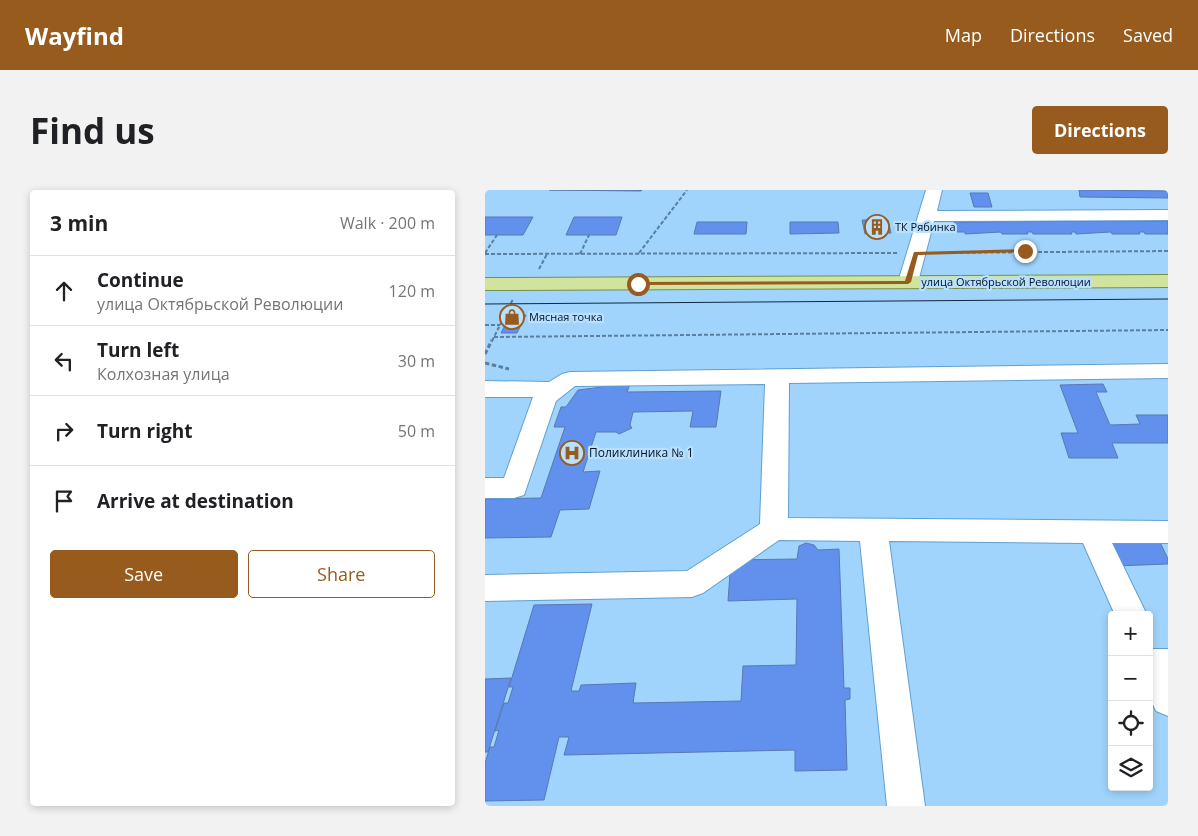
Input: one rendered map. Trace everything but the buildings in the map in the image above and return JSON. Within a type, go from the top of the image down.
[{"type":"main road","name":"улица Октябрьской Революции","points":[[485,284],[1168,281]]},
{"type":"street","points":[[908,282],[934,190]]},
{"type":"street","points":[[927,216],[1168,215]]},
{"type":"street","points":[[485,488],[514,488],[545,398],[571,379],[1168,371]]},
{"type":"street","points":[[774,530],[777,377]]},
{"type":"street","points":[[485,389],[554,390]]},
{"type":"street","points":[[485,588],[692,584],[774,530],[1168,532]]},
{"type":"street","points":[[873,530],[906,806]]},
{"type":"street","points":[[1093,533],[1129,611]]},
{"type":"street","points":[[1157,661],[1168,699]]},
{"type":"path","points":[[638,254],[687,190]]},
{"type":"path","points":[[485,254],[497,235]]},
{"type":"path","points":[[580,254],[589,235]]},
{"type":"path","points":[[485,254],[1168,252]]},
{"type":"path","points":[[485,354],[513,298],[523,297],[547,254]]},
{"type":"path","points":[[485,324],[500,324]]},
{"type":"path","points":[[493,337],[1168,330]]},
{"type":"tram line","points":[[485,304],[1168,299]]},
{"type":"place","name":"ТК Рябинка","points":[[877,227]]},
{"type":"place","name":"Мясная точка","points":[[512,317]]},
{"type":"place","name":"Поликлиника № 1","points":[[572,453]]},
{"type":"route","points":[[638,284],[908,282],[916,253],[1025,251]]}]
